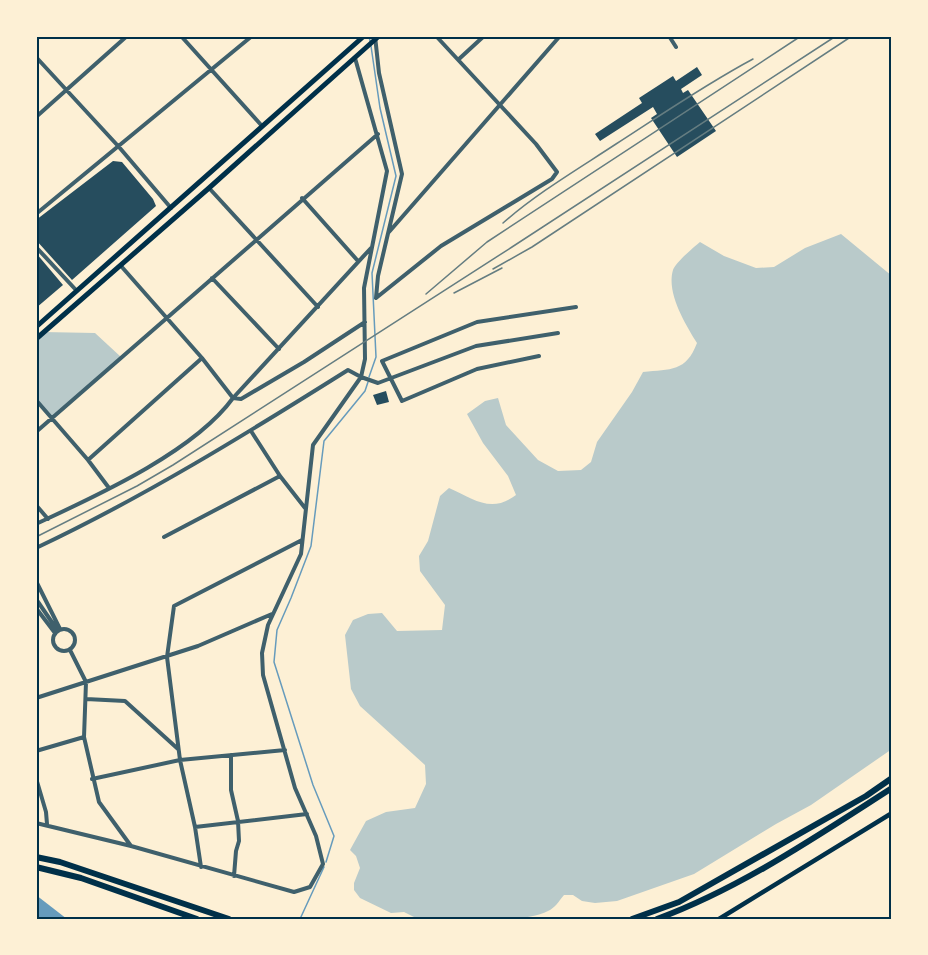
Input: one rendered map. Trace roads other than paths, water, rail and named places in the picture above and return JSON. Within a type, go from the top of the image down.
[{"type":"highway","points":[[632,919],[679,902],[856,802],[892,778]]},
{"type":"highway","points":[[657,919],[709,897],[747,876],[892,788]]},
{"type":"highway","points":[[36,857],[81,869],[229,919]]},
{"type":"highway","points":[[36,867],[81,878],[197,919]]},
{"type":"main road","points":[[36,327],[364,36]]},
{"type":"main road","points":[[36,339],[358,56],[375,38]]},
{"type":"main road","points":[[719,919],[892,813]]},
{"type":"street","points":[[36,117],[127,36]]},
{"type":"street","points":[[182,36],[262,127]]},
{"type":"street","points":[[36,214],[252,36]]},
{"type":"street","points":[[375,38],[379,73],[402,174],[378,276],[376,298],[441,246],[552,179],[557,172],[536,144],[436,36]]},
{"type":"street","points":[[459,59],[484,36]]},
{"type":"street","points":[[388,232],[560,36]]},
{"type":"street","points":[[669,36],[676,46]]},
{"type":"street","points":[[36,823],[131,846],[294,892],[310,887],[322,864],[316,836],[296,788],[263,675],[262,653],[273,614],[301,555],[313,445],[362,378],[366,359],[364,288],[387,171],[358,56]]},
{"type":"street","points":[[36,57],[119,147],[171,209]]},
{"type":"street","points":[[36,432],[378,134]]},
{"type":"street","points":[[209,188],[318,307]]},
{"type":"street","points":[[302,198],[358,261]]},
{"type":"street","points":[[36,247],[76,290]]},
{"type":"street","points":[[36,524],[149,467],[205,428],[225,410],[233,398],[372,247]]},
{"type":"street","points":[[121,266],[202,358],[233,398],[241,399],[304,362],[365,322]]},
{"type":"street","points":[[212,278],[279,349]]},
{"type":"street","points":[[539,356],[477,369],[402,401],[382,361],[477,322],[576,307]]},
{"type":"street","points":[[36,548],[101,518],[250,431],[348,370],[362,378],[378,382],[476,346],[558,333]]},
{"type":"street","points":[[88,460],[202,358]]},
{"type":"street","points":[[36,400],[109,488]]},
{"type":"street","points":[[250,431],[305,508]]},
{"type":"street","points":[[164,537],[280,476]]},
{"type":"street","points":[[36,505],[48,519]]},
{"type":"street","points":[[201,867],[195,827],[180,760],[167,657],[174,606],[303,539]]},
{"type":"street","points":[[36,581],[58,631],[53,642],[57,649],[70,650],[76,643],[75,636],[70,630],[58,631]]},
{"type":"street","points":[[36,599],[58,631]]},
{"type":"street","points":[[36,608],[58,631]]},
{"type":"street","points":[[36,698],[167,657],[273,614]]},
{"type":"street","points":[[70,650],[86,682],[84,737],[99,802],[131,846]]},
{"type":"street","points":[[86,699],[124,701],[179,749]]},
{"type":"street","points":[[36,751],[84,737]]},
{"type":"street","points":[[92,779],[180,760],[285,750]]},
{"type":"street","points":[[231,755],[231,790],[238,821],[239,842],[234,876]]},
{"type":"street","points":[[36,778],[46,812],[47,824]]},
{"type":"street","points":[[195,827],[307,814]]},
{"type":"water","points":[[36,895],[67,919],[36,919]]},
{"type":"waterway","points":[[369,36],[370,41]]},
{"type":"waterway","points":[[369,377],[376,357],[372,273],[396,176],[380,108],[371,46]]},
{"type":"waterway","points":[[326,862],[334,836],[313,785],[274,662],[277,630],[311,546],[324,441],[365,391],[368,382]]},
{"type":"waterway","points":[[300,919],[324,867]]},
{"type":"railway","points":[[426,294],[487,242],[801,36]]},
{"type":"railway","points":[[36,537],[137,486],[173,465],[836,36]]},
{"type":"railway","points":[[493,269],[532,247],[852,36]]},
{"type":"railway","points":[[503,223],[573,172],[701,89],[753,59]]},
{"type":"railway","points":[[454,293],[502,268]]}]
